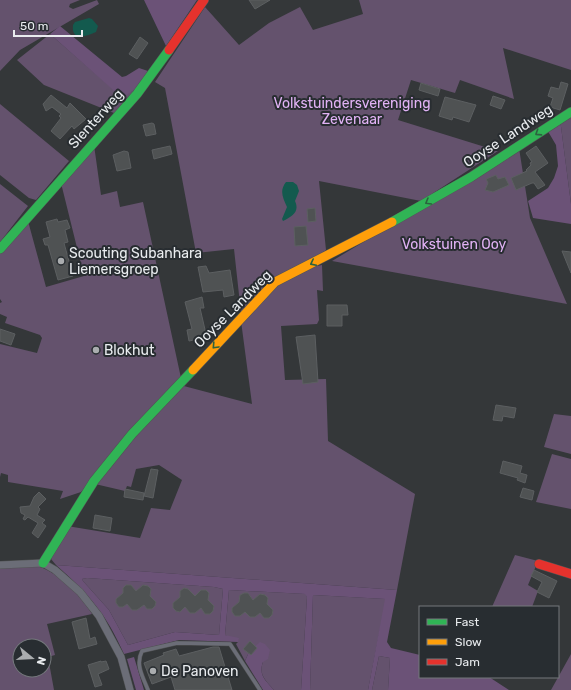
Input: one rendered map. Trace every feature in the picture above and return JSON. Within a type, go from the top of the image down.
[{"type":"street","name":"Slenterweg","points":[[0,250],[45,196],[137,94],[204,0]]},
{"type":"street","name":"Ooyse Landweg","points":[[43,563],[61,531],[94,481],[132,434],[275,282],[400,218],[471,177],[571,112]]},
{"type":"street","points":[[0,565],[43,563],[55,570],[80,592],[99,616],[121,657],[130,690]]},
{"type":"street","points":[[539,564],[571,574]]},
{"type":"lane","points":[[148,690],[138,666],[138,659],[142,651],[177,643],[230,644],[260,690]]},
{"type":"green space","points":[[0,0],[80,0],[70,4],[69,7],[73,9],[97,0],[99,4],[20,50],[0,71]]},
{"type":"green space","name":"Volkstuindersvereniging Zevenaar","points":[[359,0],[571,0],[571,70],[503,48],[514,99],[460,80],[455,93],[411,80],[398,120],[498,151],[421,201],[319,181],[326,250],[241,313],[234,249],[196,253],[165,88],[155,82],[205,7],[239,45],[269,23],[300,7],[313,30],[363,14]]},
{"type":"green space","points":[[50,34],[122,97],[139,87],[114,113],[44,85],[17,60]]},
{"type":"green space","points":[[0,104],[69,161],[36,200],[29,198],[0,175]]},
{"type":"green space","points":[[571,112],[571,204],[560,119]]},
{"type":"green space","points":[[94,145],[101,195],[117,191],[120,207],[143,202],[181,378],[81,492],[60,499],[63,491],[8,482],[8,475],[1,473],[0,477],[0,344],[37,353],[42,338],[40,335],[5,323],[7,317],[0,314],[0,303],[2,302],[0,299],[0,254],[28,221],[46,287],[84,276],[61,183]]},
{"type":"green space","name":"Volkstuinen Ooy","points":[[519,148],[530,218],[567,304],[332,261]]},
{"type":"green space","points":[[0,184],[28,206],[0,242]]},
{"type":"green space","points":[[322,265],[323,291],[317,290],[319,320],[317,324],[281,326],[285,380],[326,379],[328,441],[415,494],[397,590],[56,565],[51,559],[67,526],[140,538],[151,508],[170,510],[182,480],[159,465],[136,469],[131,487],[127,486],[125,491],[95,484],[180,385],[252,404],[241,321],[271,289],[301,269]]},
{"type":"green space","points":[[554,414],[571,416],[571,454],[544,447]]},
{"type":"green space","points":[[552,454],[571,459],[571,509],[536,502]]},
{"type":"green space","points":[[515,555],[538,561],[528,585],[538,591],[532,606],[492,606]]},
{"type":"green space","points":[[34,565],[51,572],[67,584],[75,591],[92,614],[47,624],[51,638],[12,638],[12,678],[52,678],[54,690],[0,690],[0,568]]},
{"type":"green space","points":[[87,578],[214,587],[223,589],[219,635],[175,632],[128,645],[109,610],[82,579]]},
{"type":"green space","points":[[229,590],[306,594],[301,690],[274,690],[262,674],[261,670],[263,662],[249,652],[245,661],[236,644],[238,642],[225,635]]},
{"type":"green space","points":[[313,595],[386,599],[368,690],[310,690]]},
{"type":"green space","points":[[52,643],[55,655],[52,656]]},
{"type":"green space","points":[[571,654],[571,690],[551,690]]},
{"type":"green space","points":[[379,656],[390,658],[388,690],[372,690]]},
{"type":"shaded area","points":[[144,0],[197,0],[166,46]]},
{"type":"shaded area","points":[[89,18],[92,19],[98,26],[96,32],[84,36],[77,36],[74,34],[73,25],[75,22]]},
{"type":"shaded area","points":[[60,26],[122,77],[139,68],[148,71],[139,87],[122,98],[50,34]]},
{"type":"shaded area","points":[[560,119],[571,204],[571,224],[533,218],[528,201],[548,188],[554,178],[558,166],[556,145],[546,128]]},
{"type":"shaded area","points":[[286,182],[293,182],[297,185],[299,191],[295,201],[296,211],[283,221],[282,219],[287,207],[282,191]]},
{"type":"shaded area","points":[[56,565],[397,590],[387,642],[391,648],[419,655],[419,678],[491,678],[509,690],[388,690],[390,658],[379,656],[372,690],[368,690],[385,599],[313,595],[310,690],[301,690],[307,597],[305,594],[229,590],[225,635],[239,638],[238,642],[179,640],[124,654],[118,640],[96,605],[78,585]],"holes":[[[87,578],[214,587],[223,589],[219,635],[175,632],[128,645],[109,610],[82,579]]]},
{"type":"shaded area","points":[[260,642],[265,644],[270,650],[268,659],[263,662],[261,671],[268,684],[274,690],[263,690],[245,661],[249,652]]},
{"type":"shaded area","points":[[134,657],[144,690],[136,690],[127,659]]},
{"type":"building","points":[[249,0],[270,0],[255,9]]},
{"type":"building","points":[[140,37],[148,43],[137,59],[129,54]]},
{"type":"building","points":[[561,82],[568,84],[560,110],[550,107],[553,98],[548,96],[551,87],[559,89]]},
{"type":"building","points":[[421,83],[440,89],[438,96],[419,90]]},
{"type":"building","points":[[51,95],[67,108],[70,103],[86,119],[74,129],[72,126],[60,139],[51,131],[61,118],[59,116],[61,114],[52,107],[46,111],[43,104]]},
{"type":"building","points":[[493,96],[505,100],[501,109],[490,105]]},
{"type":"building","points":[[445,97],[476,105],[469,122],[453,117],[452,120],[439,116]]},
{"type":"building","points":[[154,124],[156,134],[146,136],[143,125]]},
{"type":"building","points":[[170,146],[172,154],[154,159],[152,150]]},
{"type":"building","points":[[536,146],[548,163],[535,172],[545,185],[538,189],[534,183],[532,183],[516,190],[511,178],[527,171],[526,170],[532,162],[526,153]]},
{"type":"building","points":[[124,151],[128,152],[131,168],[117,171],[113,155]]},
{"type":"building","points":[[496,175],[498,179],[505,177],[509,185],[493,192],[485,190],[488,183],[486,179]]},
{"type":"building","points":[[315,208],[316,221],[308,222],[307,209]]},
{"type":"building","points":[[57,219],[58,222],[67,220],[70,228],[65,230],[68,242],[64,243],[73,276],[58,280],[48,245],[45,245],[43,239],[50,237],[46,222]]},
{"type":"building","points":[[306,226],[308,245],[295,246],[294,227]]},
{"type":"building","points":[[562,251],[571,252],[571,273]]},
{"type":"building","points":[[206,266],[209,273],[230,270],[234,295],[224,297],[223,290],[203,292],[198,267]]},
{"type":"building","points":[[202,297],[204,308],[200,308],[206,334],[198,336],[199,339],[189,341],[187,330],[192,329],[185,302]]},
{"type":"building","points":[[327,305],[347,305],[348,315],[342,315],[342,326],[327,326]]},
{"type":"building","points":[[0,329],[15,334],[11,345],[0,341]]},
{"type":"building","points":[[315,335],[318,382],[303,384],[296,337]]},
{"type":"building","points":[[496,405],[516,408],[514,418],[503,416],[502,421],[493,420]]},
{"type":"building","points":[[503,461],[522,466],[520,473],[527,475],[525,483],[517,480],[518,478],[500,473]]},
{"type":"building","points":[[151,469],[158,470],[153,498],[144,496]]},
{"type":"building","points":[[523,488],[534,491],[532,500],[520,497]]},
{"type":"building","points":[[125,489],[144,493],[143,500],[124,497]]},
{"type":"building","points":[[39,492],[46,499],[38,507],[40,509],[37,515],[45,520],[42,523],[46,526],[38,538],[32,533],[38,523],[28,517],[25,520],[23,519],[25,515],[21,513],[20,507],[30,506],[34,497]]},
{"type":"building","points":[[95,515],[112,518],[110,531],[93,528]]},
{"type":"building","points":[[534,570],[557,581],[549,598],[537,592],[542,582],[531,576]]},
{"type":"building","points":[[126,585],[131,585],[136,591],[143,585],[148,586],[151,589],[150,596],[156,602],[155,606],[152,609],[147,609],[144,605],[137,610],[132,610],[127,604],[123,607],[119,607],[116,603],[116,599],[123,593],[123,588]]},
{"type":"building","points":[[184,588],[188,589],[195,596],[201,590],[206,590],[209,593],[208,600],[214,606],[213,611],[210,614],[205,614],[201,608],[195,613],[190,613],[185,607],[180,612],[176,611],[173,608],[173,603],[180,597],[180,591]]},
{"type":"building","points":[[248,593],[253,600],[260,594],[265,595],[268,598],[267,604],[273,610],[272,615],[269,618],[264,618],[260,613],[255,617],[250,617],[245,612],[240,616],[235,616],[232,612],[232,608],[239,602],[240,595]]},
{"type":"building","points":[[86,618],[90,639],[95,637],[97,644],[79,649],[72,622]]},
{"type":"building","points":[[250,641],[257,648],[251,655],[243,649]]},
{"type":"building","points":[[213,647],[219,647],[232,690],[175,690],[171,677],[152,684],[144,663],[164,655],[163,653],[176,649],[179,656]]},
{"type":"building","points":[[106,661],[109,669],[98,674],[102,685],[95,687],[88,665]]},
{"type":"traffic: fast","points":[[0,249],[137,94],[169,50]]},
{"type":"traffic: fast","points":[[392,222],[471,177],[571,112]]},
{"type":"traffic: fast","points":[[43,563],[94,481],[132,434],[193,370]]},
{"type":"traffic: slow","points":[[193,370],[275,282],[392,222]]},
{"type":"traffic: jam","points":[[169,50],[204,0]]},
{"type":"traffic: jam","points":[[539,564],[571,574]]},
{"type":"place","name":"Scouting Subanhara Liemersgroep","points":[[61,261]]},
{"type":"place","name":"Blokhut","points":[[96,350]]},
{"type":"place","name":"De Panoven","points":[[153,671]]}]
